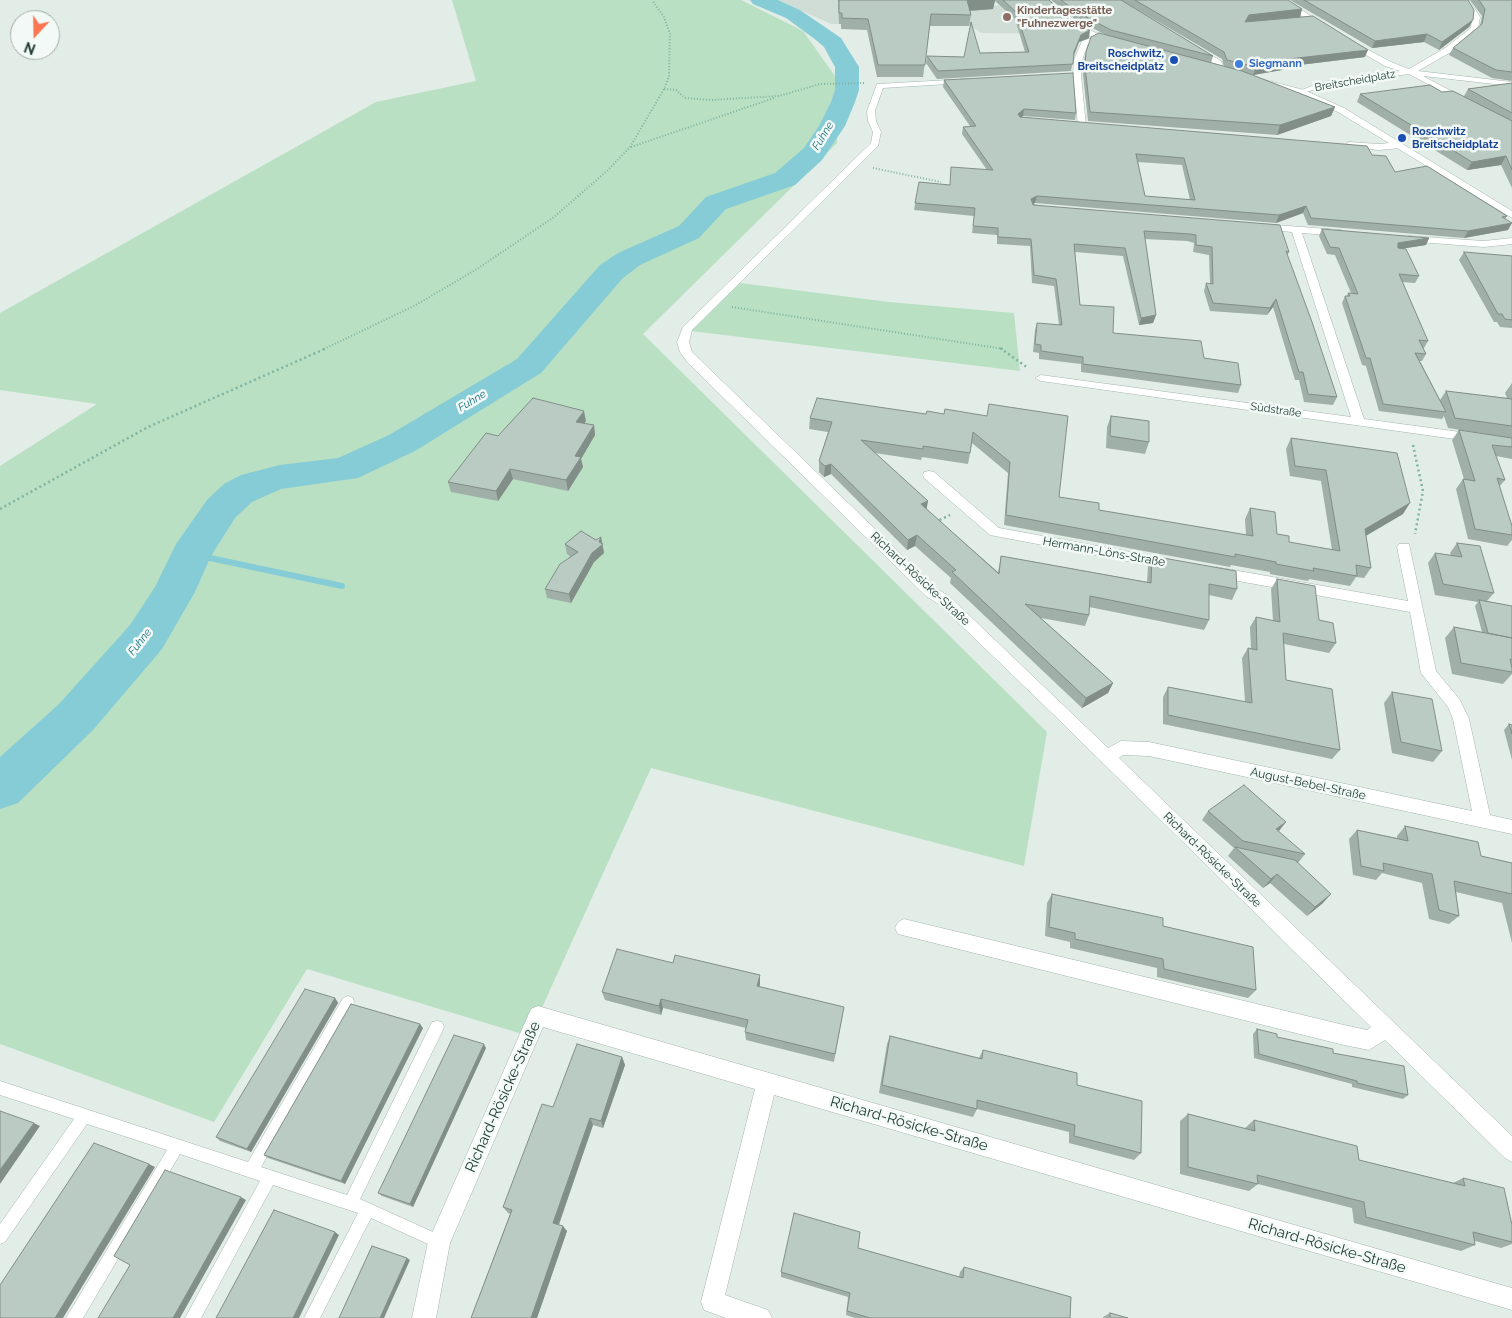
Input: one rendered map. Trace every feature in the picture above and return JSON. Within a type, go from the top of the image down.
[{"type":"street","points":[[1045,0],[1071,23],[1098,38],[1118,45]]},
{"type":"street","points":[[1281,0],[1328,29]]},
{"type":"street","points":[[1410,72],[1448,50],[1474,29],[1476,17],[1466,0]]},
{"type":"street","points":[[1293,21],[1312,19]]},
{"type":"street","points":[[1082,126],[1077,75],[1078,60],[1082,48],[1089,40],[1098,38]]},
{"type":"street","points":[[1345,39],[1388,64],[1410,72],[1470,105]]},
{"type":"street","points":[[1187,44],[1218,63],[1219,66],[1212,69],[1225,72]]},
{"type":"street","points":[[1410,72],[1512,84]]},
{"type":"street","name":"Breitscheidplatz","points":[[1301,92],[1322,84],[1410,72]]},
{"type":"street","points":[[1068,74],[1077,75]]},
{"type":"street","points":[[1252,79],[1301,92],[1342,110],[1512,215]]},
{"type":"street","name":"Richard-Rösicke-Straße","points":[[978,80],[880,86],[871,111],[878,138],[875,144],[712,304],[684,336],[683,342],[692,361],[932,592],[945,601],[1512,1151]]},
{"type":"street","points":[[1072,125],[1092,126]]},
{"type":"street","points":[[1334,144],[1379,147],[1400,145]]},
{"type":"street","points":[[1248,226],[1352,234]]},
{"type":"street","points":[[1296,230],[1358,420]]},
{"type":"street","points":[[1400,238],[1484,244],[1512,241]]},
{"type":"street","name":"Südstraße","points":[[1041,378],[1358,420],[1409,430],[1512,443]]},
{"type":"street","name":"Hermann-Löns-Straße","points":[[929,475],[995,532],[1181,566]]},
{"type":"street","points":[[1404,547],[1429,673],[1455,704],[1461,719],[1483,821]]},
{"type":"street","points":[[1200,570],[1416,608]]},
{"type":"street","name":"August-Bebel-Straße","points":[[1106,757],[1122,748],[1149,750],[1512,828]]},
{"type":"street","points":[[904,928],[1344,1035],[1369,1040],[1385,1028]]},
{"type":"street","name":"Richard-Rösicke-Straße","points":[[424,1318],[439,1242],[538,1016],[1512,1299]]},
{"type":"street","points":[[760,1318],[712,1302],[767,1083]]},
{"type":"lane","points":[[251,1171],[348,1002]]},
{"type":"lane","points":[[351,1204],[437,1027]]},
{"type":"lane","points":[[0,1088],[368,1209],[439,1242]]},
{"type":"lane","points":[[0,1237],[84,1116]]},
{"type":"lane","points":[[74,1318],[177,1146]]},
{"type":"lane","points":[[193,1318],[270,1177]]},
{"type":"lane","points":[[312,1318],[368,1209]]},
{"type":"path","points":[[0,508],[148,426],[373,327],[414,306],[477,269],[554,217],[608,170],[630,147],[664,89],[669,76],[670,34],[664,17],[652,0]]},
{"type":"path","points":[[630,147],[779,96],[829,83],[862,82]]},
{"type":"path","points":[[664,89],[676,90],[685,98],[692,100],[779,96]]},
{"type":"path","points":[[854,164],[941,182]]},
{"type":"path","points":[[712,304],[1003,348],[1041,378]]},
{"type":"path","points":[[1404,547],[1414,541],[1423,492],[1409,430]]},
{"type":"path","points":[[933,522],[966,507]]},
{"type":"shaded area","points":[[778,0],[964,0],[966,8],[1030,3],[1063,34],[981,33],[971,26],[831,24]]},
{"type":"green space","points":[[452,0],[741,0],[803,31],[835,76],[837,143],[643,334],[1047,732],[1024,866],[651,768],[529,1036],[307,969],[214,1122],[0,1044],[0,466],[97,404],[0,390],[0,313],[376,102],[476,81]]},
{"type":"green space","points":[[740,283],[889,302],[1014,313],[1020,371],[691,331]]},
{"type":"building","points":[[839,0],[967,0],[971,15],[931,14],[925,65],[878,65],[868,19],[842,18],[842,13],[839,13]]},
{"type":"building","points":[[1003,0],[1049,0],[1068,19],[1090,30],[1081,35],[1074,52],[1073,64],[938,71],[927,56],[964,57],[971,22],[980,53],[1029,52],[1016,12]]},
{"type":"building","points":[[1061,0],[1121,0],[1213,56],[1111,30],[1077,12]]},
{"type":"building","points":[[1135,0],[1288,0],[1302,9],[1249,15],[1245,22],[1313,16],[1368,50],[1280,60],[1285,63],[1256,67],[1227,60],[1224,52]]},
{"type":"building","points":[[1304,0],[1468,0],[1474,10],[1473,20],[1442,42],[1427,34],[1375,41]]},
{"type":"building","points":[[1479,0],[1512,0],[1512,72],[1496,70],[1453,48],[1482,24],[1485,9]]},
{"type":"building","points":[[1099,33],[1242,71],[1335,107],[1280,125],[1090,112],[1085,66],[1086,52],[1091,37]]},
{"type":"building","points":[[1073,73],[1076,113],[1024,109],[1018,114],[1020,117],[1367,146],[1372,155],[1386,156],[1395,172],[1427,166],[1507,216],[1502,217],[1512,223],[1468,231],[1311,218],[1306,206],[1279,215],[1037,196],[1031,199],[1033,205],[1280,225],[1289,252],[1286,251],[1337,397],[1308,394],[1303,372],[1299,372],[1276,299],[1270,308],[1213,303],[1206,283],[1213,284],[1212,247],[1196,245],[1196,235],[1190,234],[1144,231],[1156,315],[1141,318],[1125,248],[1074,244],[1080,305],[1114,307],[1113,333],[1201,341],[1204,358],[1238,363],[1241,385],[1083,364],[1083,357],[1041,351],[1041,345],[1035,344],[1037,323],[1062,325],[1056,279],[1034,275],[1031,239],[998,237],[998,228],[973,226],[975,208],[915,203],[919,182],[950,185],[951,167],[993,170],[963,127],[976,126],[944,80]],"holes":[[[1136,154],[1184,158],[1195,200],[1145,196]]]},
{"type":"building","points":[[1512,83],[1512,113],[1468,89]]},
{"type":"building","points":[[1430,85],[1442,92],[1453,91],[1512,121],[1512,170],[1506,156],[1472,162],[1360,94]]},
{"type":"building","points":[[1322,229],[1429,238],[1398,243],[1398,248],[1406,249],[1419,276],[1399,274],[1428,341],[1419,340],[1426,354],[1415,353],[1446,412],[1383,404],[1370,358],[1366,358],[1345,296],[1350,296],[1348,293],[1358,294],[1339,248],[1330,247]]},
{"type":"building","points":[[1464,252],[1512,256],[1512,320],[1505,319],[1502,314],[1498,314]]},
{"type":"building","points":[[1446,391],[1512,399],[1512,426],[1455,418]]},
{"type":"building","points":[[533,398],[584,411],[576,422],[594,425],[575,456],[581,457],[566,480],[510,469],[496,491],[448,482],[486,433],[498,436]]},
{"type":"building","points":[[817,398],[926,414],[927,411],[944,414],[945,409],[987,416],[989,404],[1068,416],[1059,497],[1099,503],[1099,510],[1253,536],[1250,508],[1275,512],[1277,534],[1289,536],[1289,542],[1340,551],[1326,470],[1295,466],[1291,438],[1397,453],[1410,503],[1365,529],[1371,568],[1356,565],[1357,576],[1313,568],[1314,571],[1235,554],[1235,557],[1006,515],[1010,462],[973,432],[970,453],[923,446],[923,449],[861,440],[928,501],[921,504],[999,574],[1001,556],[1151,583],[1152,556],[1236,571],[1237,589],[1209,584],[1209,620],[1090,596],[1089,615],[1025,604],[1113,683],[1086,698],[952,572],[956,570],[917,535],[908,540],[831,464],[825,466],[819,461],[832,422],[810,418]]},
{"type":"building","points":[[1111,416],[1149,421],[1149,442],[1110,436]]},
{"type":"building","points":[[1459,430],[1512,438],[1512,447],[1492,445],[1505,480],[1497,478],[1512,526],[1512,535],[1475,529],[1463,479],[1475,481]]},
{"type":"building","points":[[581,531],[596,540],[601,537],[599,542],[603,544],[592,553],[569,594],[545,589],[560,564],[578,552],[565,544]]},
{"type":"building","points":[[1457,543],[1480,546],[1494,593],[1443,584],[1435,553],[1462,557]]},
{"type":"building","points":[[1277,579],[1315,586],[1319,620],[1333,623],[1336,643],[1283,633],[1286,680],[1332,689],[1340,750],[1168,715],[1168,687],[1252,703],[1248,648],[1257,650],[1256,617],[1280,622]]},
{"type":"building","points":[[1479,600],[1512,606],[1512,638],[1488,633]]},
{"type":"building","points":[[1454,627],[1512,638],[1512,660],[1510,659],[1512,672],[1461,663]]},
{"type":"building","points":[[1392,692],[1432,699],[1442,751],[1401,742]]},
{"type":"building","points":[[1244,785],[1286,822],[1276,829],[1305,854],[1243,841],[1208,811]]},
{"type":"building","points":[[1405,826],[1478,842],[1481,856],[1512,863],[1512,894],[1454,881],[1459,916],[1439,910],[1432,874],[1383,863],[1384,871],[1361,866],[1357,830],[1408,841]]},
{"type":"building","points":[[1235,847],[1295,860],[1331,894],[1315,907],[1277,874],[1271,879]]},
{"type":"building","points":[[1052,894],[1163,918],[1163,926],[1253,947],[1256,990],[1164,969],[1163,959],[1075,939],[1075,933],[1049,927]]},
{"type":"building","points":[[617,949],[673,963],[675,955],[760,975],[757,986],[844,1007],[835,1054],[745,1032],[748,1020],[661,999],[659,1006],[602,992]]},
{"type":"building","points":[[305,989],[335,998],[247,1149],[216,1137]]},
{"type":"building","points":[[351,1004],[420,1024],[341,1181],[264,1155]]},
{"type":"building","points":[[1257,1029],[1277,1034],[1277,1037],[1333,1049],[1333,1053],[1404,1066],[1408,1095],[1357,1083],[1357,1081],[1259,1054]]},
{"type":"building","points":[[454,1035],[484,1044],[410,1204],[378,1193]]},
{"type":"building","points":[[890,1036],[982,1059],[983,1050],[1077,1073],[1077,1085],[1142,1101],[1141,1153],[1074,1136],[1075,1125],[977,1100],[977,1109],[882,1085]]},
{"type":"building","points":[[577,1044],[622,1057],[601,1121],[590,1118],[553,1223],[563,1226],[531,1318],[471,1318],[512,1210],[503,1207],[542,1104],[553,1107]]},
{"type":"building","points":[[0,1111],[34,1123],[0,1170]]},
{"type":"building","points":[[1188,1114],[1255,1131],[1254,1120],[1357,1146],[1359,1160],[1465,1186],[1463,1178],[1504,1188],[1512,1225],[1512,1242],[1473,1232],[1475,1245],[1366,1217],[1364,1202],[1257,1175],[1258,1184],[1188,1167]]},
{"type":"building","points":[[94,1143],[149,1164],[55,1318],[0,1318],[0,1285]]},
{"type":"building","points":[[165,1170],[241,1197],[173,1318],[98,1318],[130,1265],[114,1256]]},
{"type":"building","points":[[274,1210],[335,1232],[293,1318],[216,1318]]},
{"type":"building","points":[[794,1213],[860,1232],[858,1248],[963,1278],[964,1267],[1071,1297],[1070,1318],[870,1318],[847,1311],[850,1293],[781,1272]]},
{"type":"building","points":[[372,1246],[407,1258],[380,1318],[339,1318]]},
{"type":"building","points":[[1110,1313],[1128,1318],[1110,1318]]},
{"type":"waterway","name":"Fuhne","points":[[0,788],[76,717],[146,637],[174,592],[191,554],[221,509],[238,493],[255,484],[280,477],[345,469],[402,443],[529,366],[611,272],[629,259],[689,232],[716,203],[785,179],[813,154],[832,126],[843,102],[847,90],[847,67],[833,43],[824,35],[793,14],[760,0]]},
{"type":"waterway","points":[[191,554],[342,586]]},
{"type":"place","name":"Kindertagesstätte \"Fuhnezwerge\"","points":[[1007,17]]},
{"type":"place","name":"Roschwitz, Breitscheidplatz","points":[[1174,60]]},
{"type":"place","name":"Siegmann","points":[[1239,64]]},
{"type":"place","name":"Roschwitz Breitscheidplatz","points":[[1402,138]]}]
